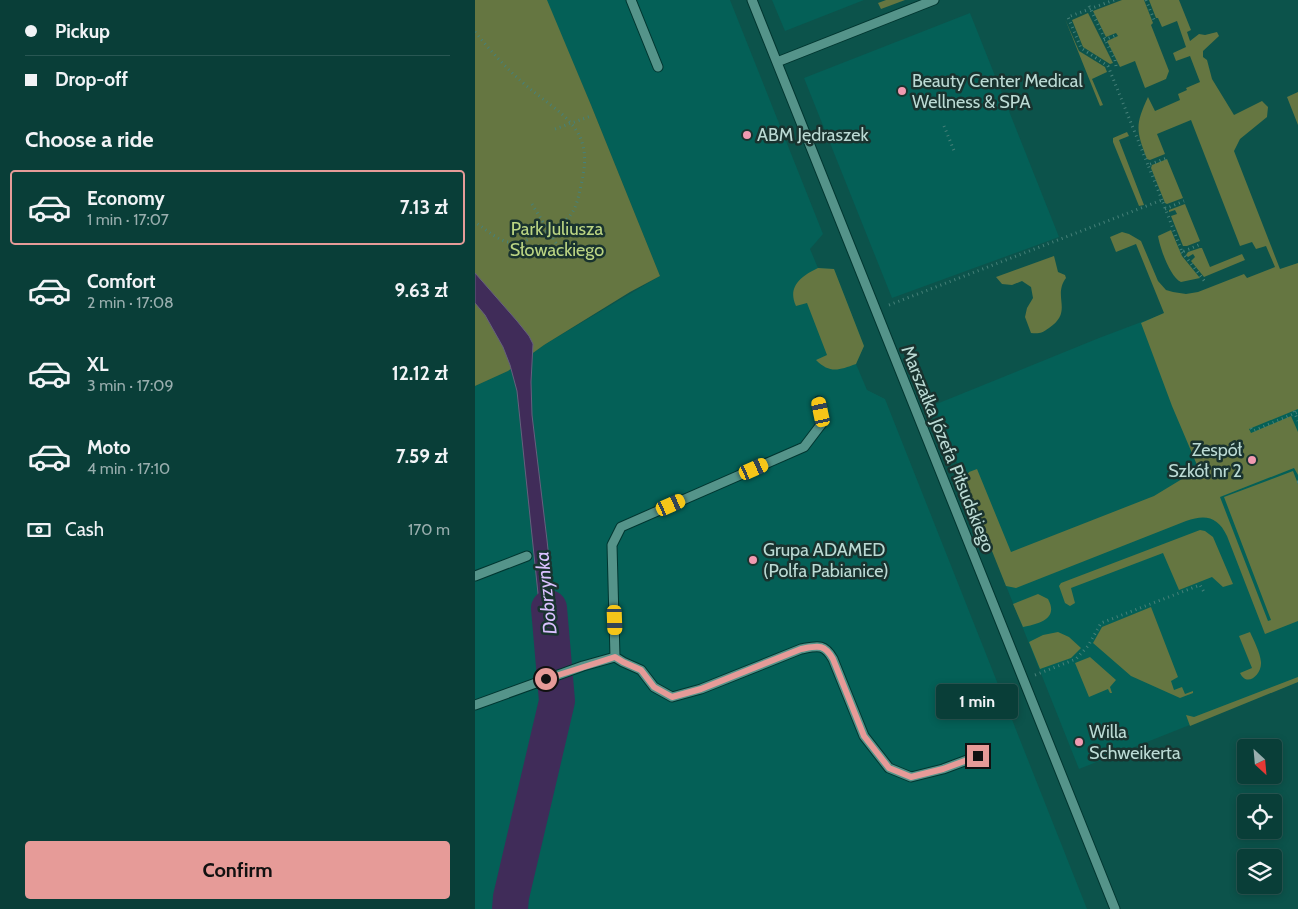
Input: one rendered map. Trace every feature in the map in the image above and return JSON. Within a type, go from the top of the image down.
[{"type":"street","points":[[631,0],[658,66]]},
{"type":"street","name":"Marszałka Józefa Piłsudskiego","points":[[752,0],[1115,909]]},
{"type":"street","points":[[777,62],[934,0]]},
{"type":"street","points":[[615,657],[613,545],[621,527],[804,447],[823,422],[819,401]]},
{"type":"street","points":[[475,576],[527,556]]},
{"type":"street","points":[[475,706],[528,685],[615,657],[641,670],[654,687],[672,697],[701,689],[801,649],[817,646],[828,650],[864,736],[889,768],[911,777],[943,769],[978,756]]},
{"type":"path","points":[[1114,0],[1068,17],[1081,48],[1108,66],[1183,252],[1206,283]]},
{"type":"path","points":[[1146,0],[1155,22]]},
{"type":"path","points":[[1089,8],[1115,65],[1108,66]]},
{"type":"path","points":[[475,32],[505,67],[572,123],[581,137],[585,149],[583,179],[575,209],[563,223],[527,241],[512,243],[494,236],[475,222]]},
{"type":"path","points":[[1105,40],[1117,35]]},
{"type":"path","points":[[555,129],[591,116]]},
{"type":"path","points":[[944,126],[955,153]]},
{"type":"path","points":[[1148,165],[1167,158]]},
{"type":"path","points":[[889,305],[1162,200]]},
{"type":"path","points":[[1165,209],[1184,201]]},
{"type":"path","points":[[533,204],[562,253]]},
{"type":"path","points":[[1183,252],[1201,244]]},
{"type":"path","points":[[1251,428],[1253,430],[1295,412],[1298,421]]},
{"type":"path","points":[[1023,680],[1077,659],[1101,623],[1200,585],[1204,592]]},
{"type":"shaded area","points":[[546,0],[730,0],[823,234],[810,249],[818,268],[834,269],[864,346],[856,364],[867,390],[885,399],[1087,909],[475,909],[475,386],[508,371],[544,345],[660,276],[591,105]]},
{"type":"shaded area","points":[[772,0],[864,0],[785,31]]},
{"type":"shaded area","points":[[970,13],[1059,237],[892,298],[804,78]]},
{"type":"shaded area","points":[[1298,263],[1298,682],[1079,769],[934,405],[1099,338]]},
{"type":"green space","name":"Park Juliusza Słowackiego","points":[[475,0],[547,0],[660,276],[630,292],[544,345],[508,371],[475,386]]},
{"type":"green space","points":[[886,0],[905,0],[881,9],[878,3]]},
{"type":"green space","points":[[1122,0],[1144,0],[1153,23],[1151,25],[1169,71],[1166,79],[1145,88],[1135,61],[1120,67],[1107,41],[1118,36],[1116,33],[1106,37],[1093,11]]},
{"type":"green space","points":[[1149,0],[1179,0],[1191,30],[1187,32],[1190,41],[1199,34],[1205,35],[1217,32],[1219,36],[1203,51],[1203,57],[1207,60],[1212,79],[1234,115],[1262,101],[1268,107],[1267,117],[1240,139],[1234,151],[1280,269],[1298,263],[1298,409],[1249,429],[1251,433],[1291,416],[1298,432],[1298,475],[1294,468],[1220,497],[1268,621],[1271,620],[1224,497],[1293,471],[1298,484],[1298,621],[1265,634],[1227,536],[1215,521],[1200,518],[1186,521],[1016,588],[1006,586],[964,481],[969,472],[977,469],[1011,552],[1154,496],[1182,479],[1200,472],[1172,406],[1141,323],[1164,313],[1136,244],[1116,252],[1110,237],[1122,232],[1141,241],[1158,281],[1166,290],[1173,292],[1186,294],[1198,292],[1244,274],[1247,278],[1275,267],[1266,246],[1256,249],[1252,242],[1240,246],[1191,120],[1157,134],[1165,154],[1150,160],[1147,159],[1139,134],[1139,121],[1148,97],[1155,111],[1180,100],[1178,94],[1200,82],[1190,56],[1176,61],[1173,53],[1186,47],[1177,21],[1162,27],[1158,18],[1156,18]]},
{"type":"green space","points":[[1088,13],[1113,63],[1110,64],[1083,47],[1072,20]]},
{"type":"green space","points":[[1065,19],[1079,51],[1105,67],[1107,72],[1092,79],[1103,105],[1100,106]]},
{"type":"green space","points":[[1298,92],[1298,125],[1287,97]]},
{"type":"green space","points":[[1127,132],[1129,136],[1119,140],[1144,205],[1139,206],[1113,142],[1113,138]]},
{"type":"green space","points":[[1167,159],[1183,198],[1167,204],[1151,168],[1152,165]]},
{"type":"green space","points":[[1185,204],[1200,241],[1183,246],[1171,216],[1177,214],[1175,210],[1169,212],[1169,210]]},
{"type":"green space","points":[[1171,230],[1182,256],[1200,278],[1181,282],[1169,268],[1158,236]]},
{"type":"green space","points":[[1202,248],[1210,267],[1242,254],[1245,260],[1204,277],[1191,261],[1195,257],[1193,254],[1188,257],[1186,255],[1188,252]]},
{"type":"green space","points":[[1054,256],[1058,272],[1065,275],[1066,278],[1061,291],[1062,310],[1056,322],[1049,328],[1038,333],[1031,333],[1025,317],[1027,308],[1033,298],[1031,287],[1022,281],[1012,285],[1002,284],[996,277]]},
{"type":"green space","points":[[818,268],[834,269],[864,346],[856,364],[845,368],[830,369],[816,360],[827,355],[807,303],[796,306],[794,299],[793,293],[797,283]]},
{"type":"green space","points":[[1200,530],[1213,537],[1233,584],[1223,587],[1212,577],[1179,590],[1163,553],[1071,588],[1075,603],[1070,606],[1065,603],[1059,586],[1061,583]]},
{"type":"green space","points":[[1038,594],[1048,599],[1051,606],[1049,616],[1041,622],[1023,627],[1013,604]]},
{"type":"green space","points":[[1151,607],[1178,677],[1171,681],[1174,690],[1182,687],[1185,694],[1193,691],[1193,693],[1180,698],[1131,676],[1093,643],[1102,627]]},
{"type":"green space","points":[[1058,632],[1069,637],[1081,648],[1071,658],[1040,669],[1029,642],[1043,635]]},
{"type":"green space","points":[[1250,632],[1257,647],[1261,667],[1254,678],[1246,679],[1240,673],[1252,668],[1239,636]]},
{"type":"green space","points":[[1090,657],[1116,680],[1110,687],[1112,693],[1108,689],[1089,697],[1075,663]]},
{"type":"green space","points":[[1298,677],[1298,682],[1190,726],[1186,715],[1194,717]]},
{"type":"water","points":[[475,273],[517,321],[533,344],[532,415],[559,655],[545,661],[517,391],[503,347],[485,315],[475,303]]},
{"type":"waterway","name":"Dobrzynka","points":[[510,909],[511,897],[557,701],[549,608]]},
{"type":"place","name":"Beauty Center Medical Wellness & SPA","points":[[902,91]]},
{"type":"place","name":"ABM Jędraszek","points":[[747,135]]},
{"type":"place","name":"Zespół Szkół nr 2","points":[[1252,460]]},
{"type":"place","name":"Grupa ADAMED (Polfa Pabianice)","points":[[753,560]]},
{"type":"place","name":"Willa Schweikerta","points":[[1079,742]]},
{"type":"route","points":[[546,679],[615,657],[641,670],[654,687],[672,697],[701,689],[801,649],[817,646],[828,650],[864,736],[889,768],[911,777],[943,769],[978,756]]}]
